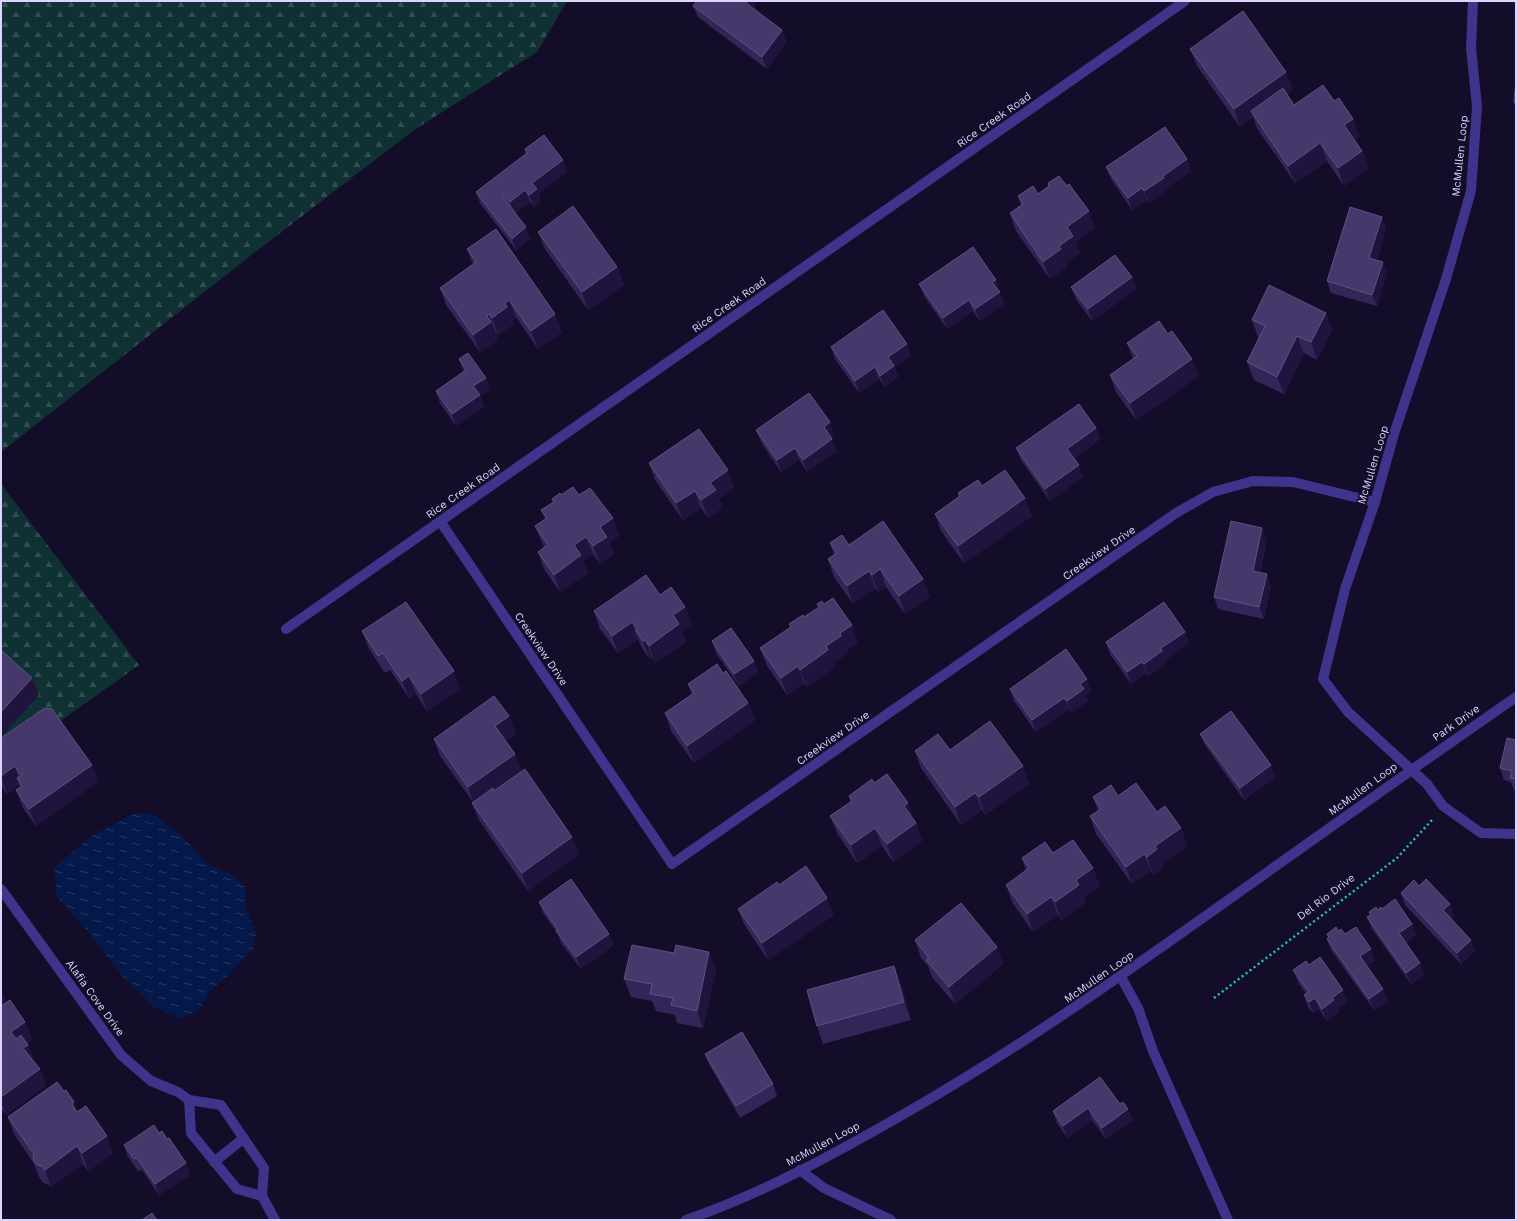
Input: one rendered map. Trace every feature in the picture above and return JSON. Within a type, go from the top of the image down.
[{"type":"street","name":"Rice Creek Road","points":[[286,629],[1185,1]]},
{"type":"street","name":"McMullen Loop","points":[[686,1220],[715,1210],[800,1170],[934,1096],[1042,1030],[1121,977],[1410,770],[1348,712],[1323,680],[1345,589],[1374,502],[1394,434],[1446,280],[1471,191],[1477,106],[1471,48],[1473,1]]},
{"type":"street","name":"Creekview Drive","points":[[440,522],[672,864],[1170,518],[1213,492],[1253,481],[1293,482],[1374,502]]},
{"type":"street","name":"Park Drive","points":[[1410,770],[1516,697]]},
{"type":"street","points":[[1410,770],[1427,784],[1443,806],[1481,833],[1516,834]]},
{"type":"street","name":"Alafia Cove Drive","points":[[1,889],[121,1055],[151,1081],[178,1092],[189,1100],[221,1105],[264,1168],[262,1196]]},
{"type":"street","points":[[1121,977],[1138,1008],[1153,1051],[1228,1220]]},
{"type":"street","points":[[189,1100],[191,1132],[237,1189],[262,1196],[275,1220]]},
{"type":"street","points":[[214,1162],[244,1138]]},
{"type":"street","points":[[800,1170],[824,1188],[891,1220]]},
{"type":"path","name":"Del Rio Drive","points":[[1214,998],[1397,858],[1419,835],[1443,806]]},
{"type":"green space","points":[[1,1],[567,1],[537,52],[414,130],[254,253],[1,452]]},
{"type":"green space","points":[[1,484],[139,665],[1,763]]},
{"type":"water","points":[[135,813],[151,813],[182,836],[209,865],[230,873],[245,886],[246,908],[256,934],[253,949],[227,977],[214,987],[198,1011],[181,1019],[155,1008],[123,977],[84,927],[57,897],[54,868],[91,836]]},
{"type":"building","points":[[697,1],[747,1],[746,3],[782,30],[762,57],[693,6]]},
{"type":"building","points":[[1243,11],[1286,72],[1234,109],[1190,49]]},
{"type":"building","points":[[1516,79],[1516,103],[1514,103]]},
{"type":"building","points":[[1323,85],[1334,101],[1339,98],[1353,119],[1344,125],[1362,151],[1338,168],[1320,143],[1288,166],[1251,111],[1283,88],[1294,105]]},
{"type":"building","points":[[1165,127],[1187,159],[1163,176],[1164,178],[1144,191],[1142,188],[1128,198],[1106,167]]},
{"type":"building","points":[[544,135],[563,160],[532,183],[537,189],[529,195],[525,190],[510,202],[505,196],[503,197],[526,227],[512,239],[476,192],[527,153],[525,149]]},
{"type":"building","points":[[1059,176],[1067,186],[1069,184],[1089,211],[1067,227],[1073,236],[1059,246],[1061,249],[1043,262],[1010,213],[1023,204],[1018,196],[1033,186],[1038,194],[1049,186],[1048,183]]},
{"type":"building","points":[[573,206],[617,267],[582,292],[538,232]]},
{"type":"building","points":[[1350,207],[1382,217],[1369,258],[1383,262],[1372,295],[1327,281]]},
{"type":"building","points":[[496,229],[555,314],[531,331],[509,300],[505,303],[507,307],[492,318],[489,314],[487,316],[491,322],[473,335],[440,288],[476,262],[467,249]]},
{"type":"building","points":[[973,247],[996,280],[992,282],[1000,292],[975,309],[969,300],[943,318],[919,284]]},
{"type":"building","points":[[1115,255],[1132,277],[1088,309],[1071,287]]},
{"type":"building","points":[[1269,285],[1326,313],[1311,342],[1297,336],[1277,377],[1247,362],[1265,326],[1252,320]]},
{"type":"building","points":[[883,310],[907,344],[888,357],[894,366],[880,376],[875,367],[855,381],[831,347]]},
{"type":"building","points":[[1159,321],[1168,334],[1172,331],[1192,359],[1130,403],[1110,375],[1137,356],[1127,343]]},
{"type":"building","points":[[468,353],[486,378],[473,386],[480,395],[452,414],[436,391],[466,370],[459,359]]},
{"type":"building","points":[[809,393],[830,422],[824,427],[832,439],[803,460],[795,448],[777,460],[756,430]]},
{"type":"building","points":[[1079,404],[1096,428],[1067,449],[1079,465],[1045,489],[1016,448]]},
{"type":"building","points":[[699,429],[728,470],[710,483],[716,490],[701,500],[695,491],[676,503],[649,463]]},
{"type":"building","points":[[1005,470],[1025,498],[958,546],[935,514],[960,496],[958,493],[978,480],[982,486]]},
{"type":"building","points":[[573,487],[579,495],[590,488],[613,518],[600,527],[607,537],[593,546],[586,537],[574,545],[581,555],[554,575],[538,552],[548,545],[535,526],[547,518],[541,510],[554,502],[552,499],[560,493],[561,495]]},
{"type":"building","points":[[883,521],[923,579],[899,596],[880,569],[872,575],[869,571],[847,586],[828,559],[837,553],[830,543],[842,535],[849,545]]},
{"type":"building","points":[[1231,521],[1262,528],[1253,571],[1267,574],[1259,607],[1214,597]]},
{"type":"building","points":[[646,575],[660,595],[671,587],[685,607],[673,615],[679,624],[649,646],[645,640],[643,641],[632,622],[612,636],[594,611]]},
{"type":"building","points":[[833,598],[852,625],[840,633],[841,636],[826,646],[828,650],[800,670],[798,666],[781,678],[760,648],[791,627],[789,624],[803,615],[804,617],[819,607],[817,604],[822,601],[824,604]]},
{"type":"building","points":[[406,602],[454,671],[421,694],[409,676],[402,681],[383,653],[378,656],[362,631]]},
{"type":"building","points":[[1164,602],[1185,632],[1161,648],[1162,651],[1144,664],[1142,662],[1127,672],[1106,642]]},
{"type":"building","points":[[731,628],[754,661],[734,674],[712,641]]},
{"type":"building","points":[[1066,649],[1087,679],[1080,684],[1084,689],[1067,701],[1064,698],[1032,720],[1010,689]]},
{"type":"building","points":[[1,650],[32,678],[1,712]]},
{"type":"building","points":[[717,664],[723,673],[726,671],[748,703],[687,746],[665,713],[694,693],[688,684]]},
{"type":"building","points":[[494,696],[509,716],[495,726],[515,754],[468,787],[434,739]]},
{"type":"building","points":[[45,708],[52,709],[92,765],[29,809],[16,790],[22,786],[17,778],[23,774],[19,773],[15,766],[1,776],[1,738]]},
{"type":"building","points":[[1231,711],[1271,765],[1240,788],[1200,734]]},
{"type":"building","points":[[990,721],[1023,766],[979,797],[975,793],[955,807],[915,751],[938,734],[950,750]]},
{"type":"building","points":[[1507,738],[1516,740],[1516,779],[1510,778],[1512,771],[1500,768]]},
{"type":"building","points":[[525,769],[572,837],[522,873],[472,803],[493,788],[494,791]]},
{"type":"building","points":[[887,774],[908,803],[904,806],[916,823],[887,844],[875,828],[851,845],[830,816],[852,801],[849,796],[872,779],[874,783]]},
{"type":"building","points":[[1136,783],[1157,812],[1165,806],[1181,828],[1155,846],[1157,849],[1147,857],[1144,854],[1126,867],[1090,816],[1101,809],[1093,797],[1111,785],[1118,796]]},
{"type":"building","points":[[1073,840],[1093,868],[1076,880],[1079,885],[1055,902],[1051,897],[1027,914],[1006,885],[1029,868],[1022,858],[1045,842],[1053,853]]},
{"type":"building","points":[[806,866],[827,898],[762,943],[738,909],[777,882],[779,885]]},
{"type":"building","points":[[571,879],[609,934],[576,957],[556,931],[558,930],[539,902]]},
{"type":"building","points":[[1426,879],[1450,904],[1443,910],[1471,940],[1457,953],[1401,893],[1414,880],[1419,886]]},
{"type":"building","points":[[1395,899],[1412,924],[1399,933],[1420,963],[1406,973],[1367,917],[1371,915],[1369,912],[1376,907],[1378,910],[1381,907],[1382,909]]},
{"type":"building","points":[[961,903],[997,947],[949,987],[926,960],[929,958],[915,940]]},
{"type":"building","points":[[1336,927],[1338,931],[1341,929],[1345,934],[1356,927],[1371,949],[1360,956],[1383,989],[1369,999],[1327,939],[1329,937],[1327,934]]},
{"type":"building","points":[[632,945],[674,953],[676,945],[709,952],[697,1011],[671,1005],[673,998],[650,994],[652,984],[624,979]]},
{"type":"building","points":[[1320,957],[1343,990],[1332,998],[1334,1000],[1322,1009],[1315,998],[1309,1002],[1304,995],[1309,992],[1293,970],[1306,961],[1309,965]]},
{"type":"building","points":[[894,966],[904,1002],[817,1026],[807,990]]},
{"type":"building","points":[[10,1000],[25,1022],[11,1032],[16,1039],[21,1035],[28,1045],[23,1048],[40,1069],[1,1097],[1,1006]]},
{"type":"building","points":[[742,1032],[773,1084],[736,1106],[705,1054]]},
{"type":"building","points":[[1100,1077],[1120,1104],[1123,1102],[1128,1109],[1102,1128],[1088,1108],[1063,1126],[1053,1111]]},
{"type":"building","points":[[57,1082],[64,1091],[66,1090],[74,1102],[72,1104],[77,1112],[86,1106],[107,1136],[82,1153],[77,1146],[45,1170],[42,1166],[37,1165],[33,1159],[34,1154],[8,1117]]},
{"type":"building","points":[[154,1125],[159,1133],[162,1131],[167,1139],[169,1138],[186,1163],[155,1184],[137,1158],[134,1159],[124,1145]]},
{"type":"building","points":[[152,1213],[157,1220],[142,1220]]}]
